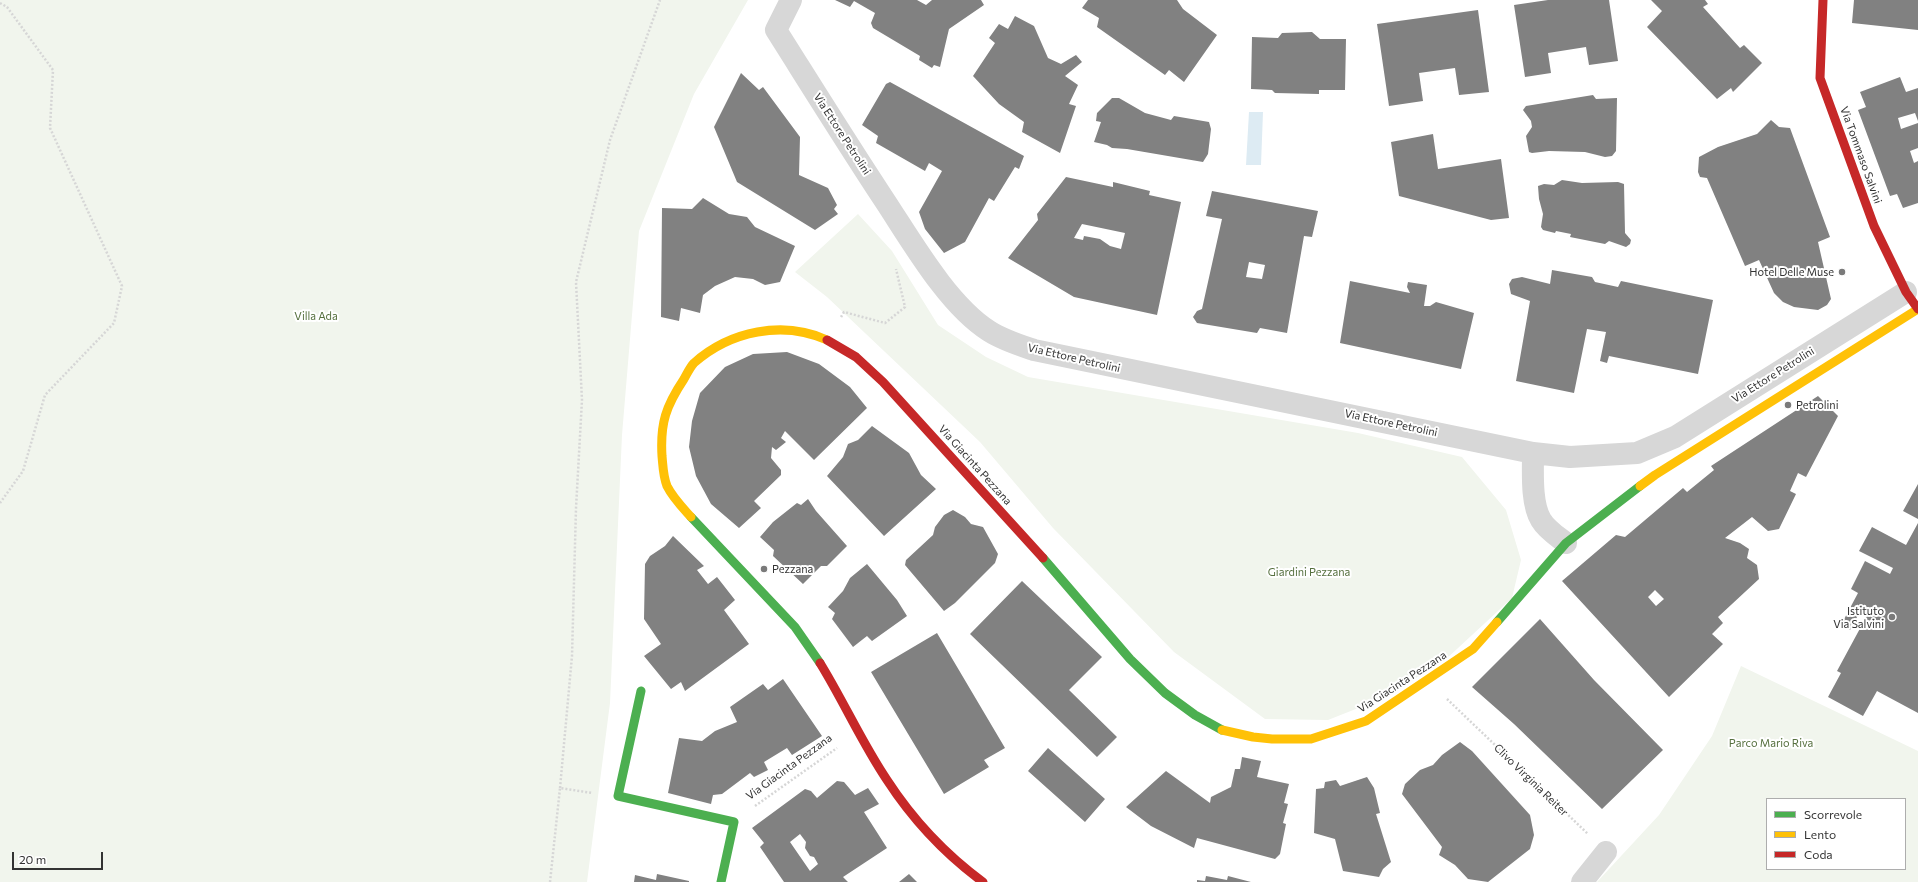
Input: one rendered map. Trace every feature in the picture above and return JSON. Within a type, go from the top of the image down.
[{"type":"street","name":"Via Ettore Petrolini","points":[[791,0],[776,30],[907,235],[960,305],[989,331],[1015,344],[1057,356],[1359,416],[1533,453],[1570,457],[1638,454],[1674,437],[1914,303]]},
{"type":"street","name":"Via Tommaso Salvini","points":[[1823,0],[1820,78],[1874,226],[1914,303]]},
{"type":"street","name":"Via Ettore Petrolini","points":[[1566,543],[1655,475],[1914,303]]},
{"type":"street","name":"Via Giacinta Pezzana","points":[[983,882],[933,839],[920,824],[885,778],[836,687],[806,641],[795,627],[678,503],[667,485],[662,462],[661,435],[664,419],[672,397],[693,364],[705,354],[732,339],[756,331],[787,329],[826,339],[856,357],[883,382],[1033,546],[1143,673],[1179,704],[1209,724],[1224,731],[1252,737],[1289,740],[1317,738],[1366,721],[1473,649],[1566,543]]},
{"type":"street","points":[[1533,453],[1534,490],[1540,519],[1549,530],[1566,543]]},
{"type":"street","points":[[1638,454],[1655,475]]},
{"type":"street","points":[[641,691],[618,796],[734,822],[721,882]]},
{"type":"street","points":[[1582,882],[1606,852]]},
{"type":"path","points":[[550,882],[572,656],[576,508],[582,400],[576,282],[610,140],[660,0]]},
{"type":"path","points":[[0,3],[7,7],[53,70],[50,128],[122,286],[114,323],[45,395],[23,471],[0,503]]},
{"type":"path","points":[[826,339],[844,312],[885,323],[905,307],[892,251],[907,235]]},
{"type":"path","name":"Clivo Virginia Reiter","points":[[1428,680],[1606,852]]},
{"type":"path","name":"Via Giacinta Pezzana","points":[[734,822],[859,732]]},
{"type":"path","points":[[560,788],[618,796]]},
{"type":"green space","name":"Villa Ada","points":[[0,0],[748,0],[694,94],[639,231],[622,435],[610,703],[587,882],[0,882]]},
{"type":"green space","name":"Giardini Pezzana","points":[[858,214],[892,251],[938,325],[986,357],[1028,377],[1358,433],[1462,457],[1506,510],[1521,560],[1512,598],[1444,661],[1381,699],[1328,720],[1265,719],[1174,652],[1053,528],[980,442],[827,297],[795,272]]},
{"type":"green space","name":"Parco Mario Riva","points":[[1741,666],[1918,751],[1918,882],[1597,882],[1659,815],[1712,736]]},
{"type":"shaded area","points":[[1249,112],[1263,112],[1261,165],[1246,165]]},
{"type":"building","points":[[835,0],[917,0],[926,5],[932,0],[981,0],[984,5],[949,29],[940,67],[934,65],[932,68],[919,60],[920,56],[873,28],[871,23],[875,13],[854,1],[850,7]]},
{"type":"building","points":[[1088,0],[1177,0],[1183,9],[1217,35],[1184,82],[1169,70],[1165,75],[1097,27],[1099,18],[1082,8]]},
{"type":"building","points":[[1548,0],[1609,0],[1618,61],[1589,65],[1586,47],[1548,53],[1551,73],[1525,77],[1514,5]]},
{"type":"building","points":[[1651,0],[1705,0],[1708,4],[1703,7],[1740,48],[1744,45],[1762,63],[1733,92],[1731,88],[1717,99],[1647,27],[1662,11]]},
{"type":"building","points":[[1854,0],[1918,0],[1918,30],[1852,23]]},
{"type":"building","points":[[1478,10],[1489,92],[1459,95],[1455,68],[1419,73],[1423,101],[1389,106],[1377,24]]},
{"type":"building","points":[[1015,16],[1034,26],[1048,58],[1061,64],[1076,55],[1082,62],[1065,76],[1078,85],[1069,104],[1076,106],[1060,153],[1022,132],[1024,122],[999,104],[973,76],[995,43],[989,38],[999,24],[1008,29]]},
{"type":"building","points":[[1312,32],[1320,39],[1346,39],[1345,90],[1319,90],[1319,94],[1275,93],[1272,90],[1251,89],[1252,37],[1278,38],[1282,33]]},
{"type":"building","points":[[741,73],[759,90],[763,87],[800,137],[799,175],[828,188],[837,205],[834,209],[838,214],[815,230],[737,182],[714,127]]},
{"type":"building","points":[[1900,77],[1906,92],[1918,88],[1918,121],[1915,113],[1898,118],[1901,129],[1918,123],[1918,148],[1910,151],[1914,163],[1918,161],[1918,203],[1903,208],[1897,194],[1890,196],[1858,110],[1866,107],[1860,92]]},
{"type":"building","points":[[890,82],[1024,156],[1019,169],[1015,167],[994,201],[989,198],[965,242],[944,253],[925,229],[919,212],[942,171],[929,163],[925,171],[876,143],[878,136],[862,125],[886,84]]},
{"type":"building","points":[[1593,95],[1596,99],[1617,98],[1616,151],[1612,156],[1605,157],[1585,152],[1529,152],[1526,136],[1532,127],[1531,121],[1523,110],[1526,106]]},
{"type":"building","points":[[1112,98],[1119,98],[1145,113],[1171,120],[1174,116],[1209,122],[1211,129],[1208,154],[1203,162],[1127,149],[1112,148],[1107,145],[1094,142],[1101,122],[1096,121],[1097,113]]},
{"type":"building","points":[[1771,120],[1779,127],[1790,128],[1830,237],[1818,242],[1831,299],[1827,305],[1818,310],[1794,307],[1783,302],[1774,293],[1759,260],[1745,266],[1707,178],[1700,177],[1698,172],[1699,157],[1718,147],[1757,134]]},
{"type":"building","points":[[1433,134],[1438,169],[1501,159],[1509,218],[1491,220],[1399,196],[1391,142]]},
{"type":"building","points":[[1066,177],[1113,187],[1113,182],[1150,191],[1149,195],[1181,202],[1157,315],[1074,297],[1008,258],[1038,220],[1037,214]],"holes":[[[1082,224],[1125,233],[1121,249],[1110,246],[1100,239],[1084,236],[1083,240],[1074,238]]]},
{"type":"building","points":[[1562,180],[1582,183],[1618,182],[1624,184],[1625,233],[1631,240],[1630,244],[1626,247],[1609,241],[1605,244],[1570,237],[1571,234],[1556,231],[1555,233],[1543,230],[1541,227],[1543,214],[1539,199],[1538,186],[1544,184],[1554,185]]},
{"type":"building","points":[[1212,191],[1318,211],[1312,237],[1304,236],[1287,333],[1260,328],[1257,333],[1197,323],[1193,317],[1197,311],[1202,309],[1222,219],[1206,216]],"holes":[[[1249,262],[1265,265],[1262,279],[1246,277]]]},
{"type":"building","points":[[703,198],[729,214],[747,217],[755,227],[795,246],[780,282],[765,285],[753,279],[735,277],[715,286],[703,295],[700,313],[681,308],[679,321],[661,317],[662,208],[692,209]]},
{"type":"building","points":[[1552,270],[1592,277],[1595,282],[1618,287],[1621,281],[1713,300],[1698,374],[1609,356],[1607,363],[1600,361],[1606,332],[1587,329],[1574,393],[1516,381],[1530,301],[1511,294],[1509,284],[1512,279],[1522,277],[1550,284]]},
{"type":"building","points":[[1350,281],[1410,293],[1407,287],[1408,282],[1427,285],[1424,306],[1430,306],[1436,302],[1474,313],[1461,369],[1340,343]]},
{"type":"building","points":[[787,352],[819,364],[850,387],[867,408],[814,460],[785,431],[781,438],[786,442],[776,450],[772,447],[771,458],[781,470],[781,475],[754,501],[761,508],[739,528],[711,504],[696,476],[689,447],[692,421],[700,393],[725,367],[753,354]]},
{"type":"building","points":[[1818,396],[1838,416],[1806,477],[1798,473],[1790,491],[1796,494],[1779,529],[1768,531],[1752,517],[1725,538],[1740,543],[1749,549],[1747,558],[1757,565],[1759,579],[1718,617],[1723,623],[1712,634],[1723,644],[1669,697],[1562,581],[1616,535],[1625,537],[1683,488],[1687,492],[1714,470],[1711,466]],"holes":[[[1655,590],[1664,599],[1656,606],[1648,597]]]},
{"type":"building","points":[[872,426],[909,453],[921,475],[936,489],[884,536],[827,476],[843,457],[848,444],[858,440]]},
{"type":"building","points":[[1918,484],[1918,519],[1903,511]]},
{"type":"building","points":[[808,499],[816,511],[847,546],[827,566],[821,566],[803,584],[773,556],[774,550],[760,537],[773,522],[797,503],[801,505]]},
{"type":"building","points":[[953,510],[965,517],[971,524],[983,527],[998,554],[995,563],[955,603],[944,611],[905,565],[906,560],[933,535],[935,527],[944,515]]},
{"type":"building","name":"Istituto Via Salvini","points":[[1918,523],[1918,713],[1877,691],[1863,716],[1828,697],[1841,673],[1837,671],[1870,610],[1863,606],[1850,630],[1841,625],[1858,593],[1851,589],[1865,561],[1890,574],[1893,568],[1859,551],[1872,527],[1906,545]]},
{"type":"building","points":[[673,536],[704,566],[697,570],[708,584],[717,577],[735,600],[724,610],[749,644],[685,691],[681,682],[671,689],[644,656],[661,644],[644,619],[645,564],[650,556],[665,546]]},
{"type":"building","points":[[867,564],[897,600],[907,616],[872,641],[867,636],[853,647],[832,619],[835,613],[828,607],[843,591],[850,578]]},
{"type":"building","points":[[1022,581],[1102,657],[1069,690],[1117,737],[1097,757],[970,634]]},
{"type":"building","points":[[1540,619],[1594,680],[1663,750],[1602,809],[1514,724],[1472,687]]},
{"type":"building","points":[[937,633],[1005,748],[984,760],[989,767],[944,794],[871,672]]},
{"type":"building","points":[[783,679],[822,736],[792,755],[787,748],[764,762],[768,770],[754,777],[750,773],[722,794],[713,795],[711,804],[668,793],[679,738],[702,741],[715,731],[737,722],[730,707],[763,684],[768,690]]},
{"type":"building","points":[[1460,742],[1472,751],[1530,815],[1534,835],[1530,849],[1488,882],[1468,879],[1455,865],[1439,855],[1442,847],[1402,794],[1405,784],[1420,770],[1433,765],[1442,755]]},
{"type":"building","points":[[1048,748],[1105,799],[1085,822],[1028,771]]},
{"type":"building","points":[[1242,757],[1261,761],[1257,777],[1289,784],[1284,803],[1288,804],[1283,823],[1286,824],[1280,854],[1275,859],[1197,838],[1194,848],[1151,826],[1126,807],[1166,771],[1210,803],[1211,797],[1231,787],[1235,769],[1240,769]]},
{"type":"building","points":[[1367,777],[1374,788],[1380,813],[1376,814],[1391,862],[1383,869],[1379,877],[1343,871],[1335,839],[1314,833],[1316,789],[1324,788],[1325,782],[1336,780],[1340,786]]},
{"type":"building","points":[[837,781],[844,782],[855,795],[868,788],[879,804],[864,812],[887,848],[843,877],[848,882],[784,882],[760,847],[764,843],[752,828],[805,789],[811,791],[817,798]],"holes":[[[800,834],[806,842],[805,848],[810,856],[814,857],[818,864],[810,871],[790,842]]]},
{"type":"building","points":[[657,874],[689,882],[634,882],[635,875],[656,880]]},
{"type":"building","points":[[909,874],[917,882],[899,882]]},
{"type":"building","points":[[1206,876],[1227,880],[1228,876],[1251,882],[1197,882],[1197,880],[1205,881]]},
{"type":"traffic: fast","points":[[1497,622],[1566,543],[1640,486]]},
{"type":"traffic: fast","points":[[691,517],[795,627],[820,663]]},
{"type":"traffic: fast","points":[[1043,558],[1130,659],[1165,693],[1195,715],[1222,730]]},
{"type":"traffic: fast","points":[[641,691],[618,796],[734,822],[721,882]]},
{"type":"traffic: slow","points":[[1640,486],[1655,475],[1918,309]]},
{"type":"traffic: slow","points":[[691,517],[667,486],[663,471],[662,434],[663,424],[673,398],[694,363],[708,352],[724,343],[740,336],[758,332],[775,330],[793,331],[810,334],[827,340]]},
{"type":"traffic: slow","points":[[1222,730],[1253,737],[1272,739],[1311,739],[1366,721],[1473,649],[1497,622]]},
{"type":"traffic: jam","points":[[1823,0],[1820,78],[1874,226],[1906,292],[1918,309]]},
{"type":"traffic: jam","points":[[827,340],[856,357],[883,382],[1043,558]]},
{"type":"traffic: jam","points":[[820,663],[869,752],[897,795],[930,836],[983,882]]},
{"type":"place","name":"Hotel Delle Muse","points":[[1842,272]]},
{"type":"place","name":"Petrolini","points":[[1788,405]]},
{"type":"place","name":"Pezzana","points":[[764,569]]},
{"type":"place","name":"Istituto Via Salvini","points":[[1892,617]]}]
